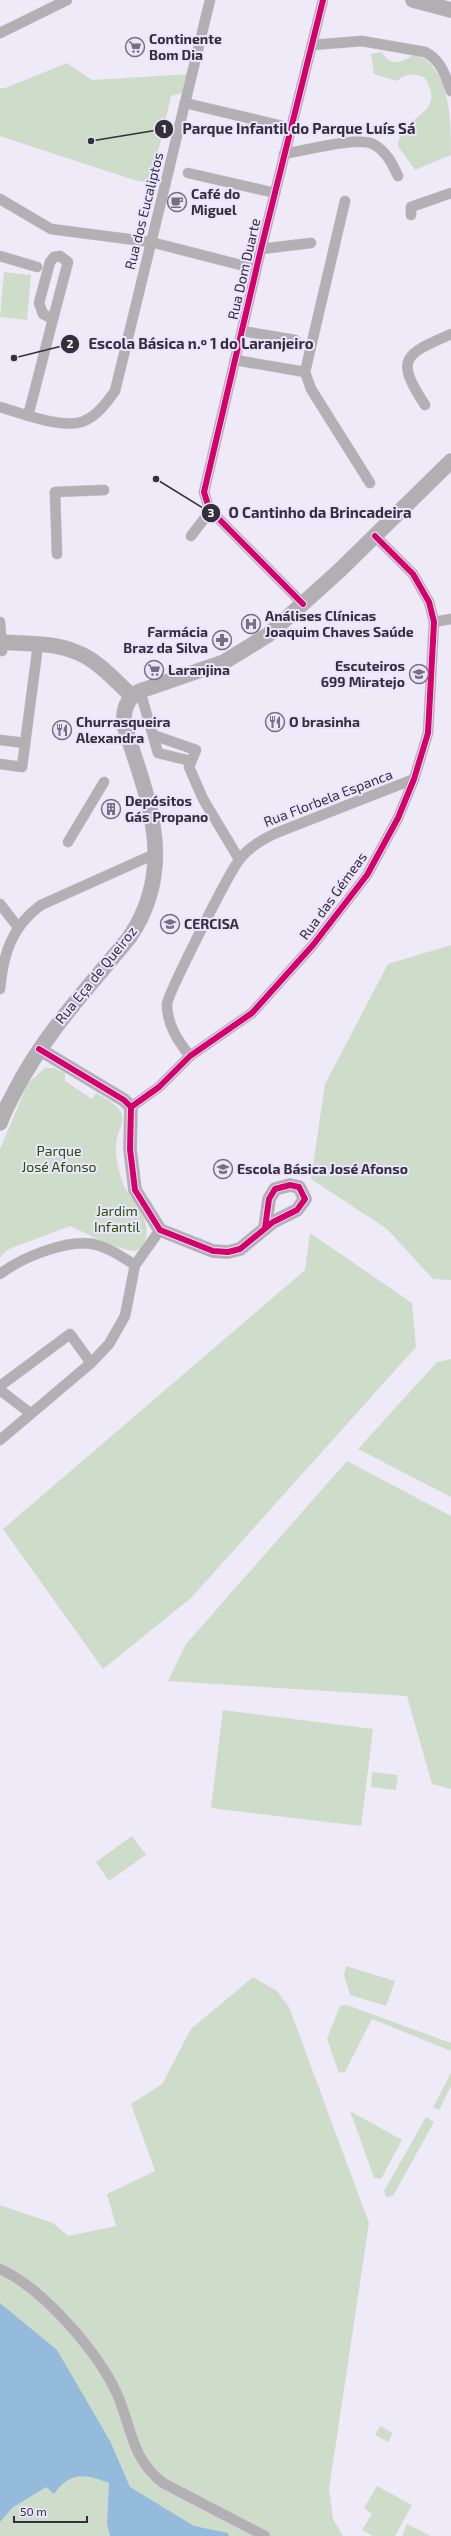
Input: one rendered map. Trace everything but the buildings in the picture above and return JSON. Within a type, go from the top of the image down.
[{"type":"main road","points":[[413,0],[451,10]]},
{"type":"main road","points":[[1,646],[38,649],[59,646],[77,652],[94,662],[133,697],[208,668],[237,655],[268,635],[375,536],[451,461]]},
{"type":"main road","name":"Rua Eça de Queiroz","points":[[0,1121],[39,1049],[68,1010],[137,927],[151,893],[157,853],[152,815],[124,725],[133,697]]},
{"type":"street","points":[[0,33],[67,0]]},
{"type":"street","name":"Rua dos Eucaliptos","points":[[0,407],[28,416],[60,423],[83,422],[107,401],[115,391],[210,0]]},
{"type":"street","name":"Rua Dom Duarte","points":[[303,604],[211,510],[206,499],[205,484],[284,154],[323,0]]},
{"type":"street","points":[[312,45],[362,41],[425,52],[434,57],[440,64],[451,91]]},
{"type":"street","points":[[185,103],[291,128]]},
{"type":"street","points":[[284,154],[359,141],[372,144],[385,153],[398,176]]},
{"type":"street","points":[[188,173],[275,192]]},
{"type":"street","points":[[411,215],[411,208],[451,193]]},
{"type":"street","points":[[0,199],[51,228],[151,242],[256,269]]},
{"type":"street","points":[[345,202],[305,372],[311,389],[370,483]]},
{"type":"street","points":[[261,249],[311,243]]},
{"type":"street","points":[[0,256],[37,267]]},
{"type":"street","points":[[28,416],[68,262],[60,256],[54,257],[50,262],[39,303],[43,314],[53,319]]},
{"type":"street","points":[[242,331],[295,340]]},
{"type":"street","points":[[425,405],[409,380],[406,370],[408,361],[424,346],[451,334]]},
{"type":"street","points":[[235,360],[305,372]]},
{"type":"street","points":[[58,554],[55,492],[104,490]]},
{"type":"street","points":[[190,536],[211,510]]},
{"type":"street","name":"Rua das Gémeas","points":[[131,1107],[159,1087],[190,1056],[252,1013],[313,945],[367,875],[398,818],[414,780],[428,733],[434,625],[429,602],[412,574],[375,536]]},
{"type":"street","points":[[434,625],[451,618]]},
{"type":"street","points":[[0,622],[1,646]]},
{"type":"street","points":[[0,764],[22,767],[38,649]]},
{"type":"street","points":[[133,697],[153,735],[158,753],[191,762]]},
{"type":"street","points":[[153,735],[196,750],[189,767],[203,799],[239,859]]},
{"type":"street","points":[[0,740],[25,743]]},
{"type":"street","name":"Rua Florbela Espanca","points":[[190,1056],[174,1035],[167,1004],[179,975],[239,859],[262,840],[276,832],[414,780]]},
{"type":"street","points":[[68,842],[104,782]]},
{"type":"street","points":[[0,989],[6,951],[18,927],[28,915],[41,905],[157,853]]},
{"type":"street","points":[[0,904],[18,927]]},
{"type":"street","points":[[39,1049],[124,1100],[131,1107],[130,1148],[135,1190],[160,1230],[214,1251],[228,1252],[240,1250],[265,1228]]},
{"type":"street","points":[[0,1440],[30,1413],[91,1363],[109,1344],[125,1316],[135,1265],[160,1230]]},
{"type":"street","points":[[0,1274],[14,1264],[69,1245],[93,1244],[116,1253],[135,1265]]},
{"type":"street","points":[[0,1386],[70,1334],[91,1363]]},
{"type":"street","points":[[0,1390],[30,1413]]},
{"type":"street","points":[[0,2269],[42,2296],[79,2337],[117,2395],[137,2453],[152,2474],[163,2482],[265,2536]]},
{"type":"green space","points":[[382,52],[387,59],[394,62],[402,61],[410,57],[412,53],[425,59],[435,69],[446,95],[449,110],[451,155],[415,170],[398,146],[401,135],[407,127],[427,108],[431,100],[431,91],[425,78],[418,75],[407,75],[397,81],[374,74],[371,54]]},
{"type":"green space","points":[[67,63],[92,80],[190,74],[186,92],[171,96],[151,183],[134,180],[0,136],[0,88],[5,88]]},
{"type":"green space","points":[[4,272],[31,275],[27,320],[0,317]]},
{"type":"green space","points":[[451,945],[451,1280],[433,1279],[387,1229],[311,1179],[325,1084],[388,964]]},
{"type":"green space","name":"Parque José Afonso","points":[[45,1068],[54,1068],[65,1073],[65,1081],[92,1099],[96,1093],[107,1099],[120,1110],[122,1114],[122,1123],[116,1143],[118,1166],[123,1183],[144,1217],[147,1232],[145,1242],[138,1250],[132,1251],[115,1246],[70,1226],[9,1249],[0,1257],[0,1149],[28,1083]]},
{"type":"green space","points":[[310,1233],[412,1303],[416,1347],[191,1598],[103,1669],[3,1529],[305,1270]]},
{"type":"green space","points":[[451,1359],[451,1497],[358,1449],[437,1362]]},
{"type":"green space","points":[[347,1461],[451,1516],[451,1789],[432,1784],[407,1696],[168,1681],[186,1644]]},
{"type":"green space","points":[[223,1710],[373,1729],[361,1826],[211,1808]]},
{"type":"green space","points":[[372,1772],[398,1775],[396,1790],[371,1787]]},
{"type":"green space","points":[[132,1836],[146,1855],[109,1881],[96,1862]]},
{"type":"green space","points":[[346,1966],[395,1981],[386,2006],[350,1995],[344,1975]]},
{"type":"green space","points":[[253,1977],[277,1991],[289,2007],[369,2223],[329,2489],[333,2519],[343,2536],[0,2536],[0,2205],[53,2223],[68,2236],[116,2226],[107,2194],[155,2171],[131,2104],[162,2084],[191,2029]]},
{"type":"green space","points":[[347,2005],[451,2043],[451,2051],[372,2019],[345,2072],[339,2073],[327,2039],[340,2006]]},
{"type":"green space","points":[[451,2073],[451,2086],[439,2110],[433,2107]]},
{"type":"green space","points":[[350,2111],[402,2140],[381,2179],[374,2178]]},
{"type":"green space","points":[[426,2117],[434,2122],[393,2196],[386,2197],[384,2191]]},
{"type":"green space","points":[[380,2426],[393,2433],[388,2442],[375,2435]]},
{"type":"green space","points":[[377,2486],[412,2505],[395,2536],[373,2536],[362,2530],[372,2514],[364,2508]]},
{"type":"green space","points":[[407,2524],[431,2536],[402,2536]]},
{"type":"water","points":[[0,2303],[57,2350],[110,2441],[130,2487],[194,2526],[228,2533],[229,2536],[110,2536],[107,2524],[109,2483],[85,2476],[78,2476],[66,2481],[54,2494],[46,2487],[12,2508],[0,2522]]},
{"type":"cycle path","points":[[303,604],[216,516],[208,505],[204,492],[261,249],[323,0]]},
{"type":"cycle path","points":[[131,1107],[159,1087],[190,1056],[252,1013],[313,945],[367,875],[398,818],[414,779],[428,733],[434,622],[429,602],[413,574],[375,536]]},
{"type":"cycle path","points":[[39,1049],[124,1100],[131,1107],[130,1149],[135,1190],[160,1230],[213,1251],[228,1252],[240,1249],[273,1222],[297,1210],[305,1199],[299,1187],[290,1185],[275,1189],[269,1199],[265,1228]]},
{"type":"place","name":"Continente Bom Dia","points":[[135,47]]},
{"type":"place","name":"Parque Infantil do Parque Luís Sá","points":[[91,141]]},
{"type":"place","name":"Café do Miguel","points":[[177,202]]},
{"type":"place","name":"Escola Básica n.º 1 do Laranjeiro","points":[[14,358]]},
{"type":"place","name":"O Cantinho da Brincadeira","points":[[156,479]]},
{"type":"place","name":"Análises Clínicas Joaquim Chaves Saúde","points":[[251,624]]},
{"type":"place","name":"Farmácia Braz da Silva","points":[[222,640]]},
{"type":"place","name":"Laranjina","points":[[154,670]]},
{"type":"place","name":"Escuteiros 699 Miratejo","points":[[419,674]]},
{"type":"place","name":"O brasinha","points":[[275,722]]},
{"type":"place","name":"Churrasqueira Alexandra","points":[[62,730]]},
{"type":"place","name":"Depósitos Gás Propano","points":[[111,809]]},
{"type":"place","name":"CERCISA","points":[[170,924]]},
{"type":"place","name":"Escola Básica José Afonso","points":[[223,1169]]},
{"type":"park label","name":"Jardim Infantil","points":[[117,1220]]}]
